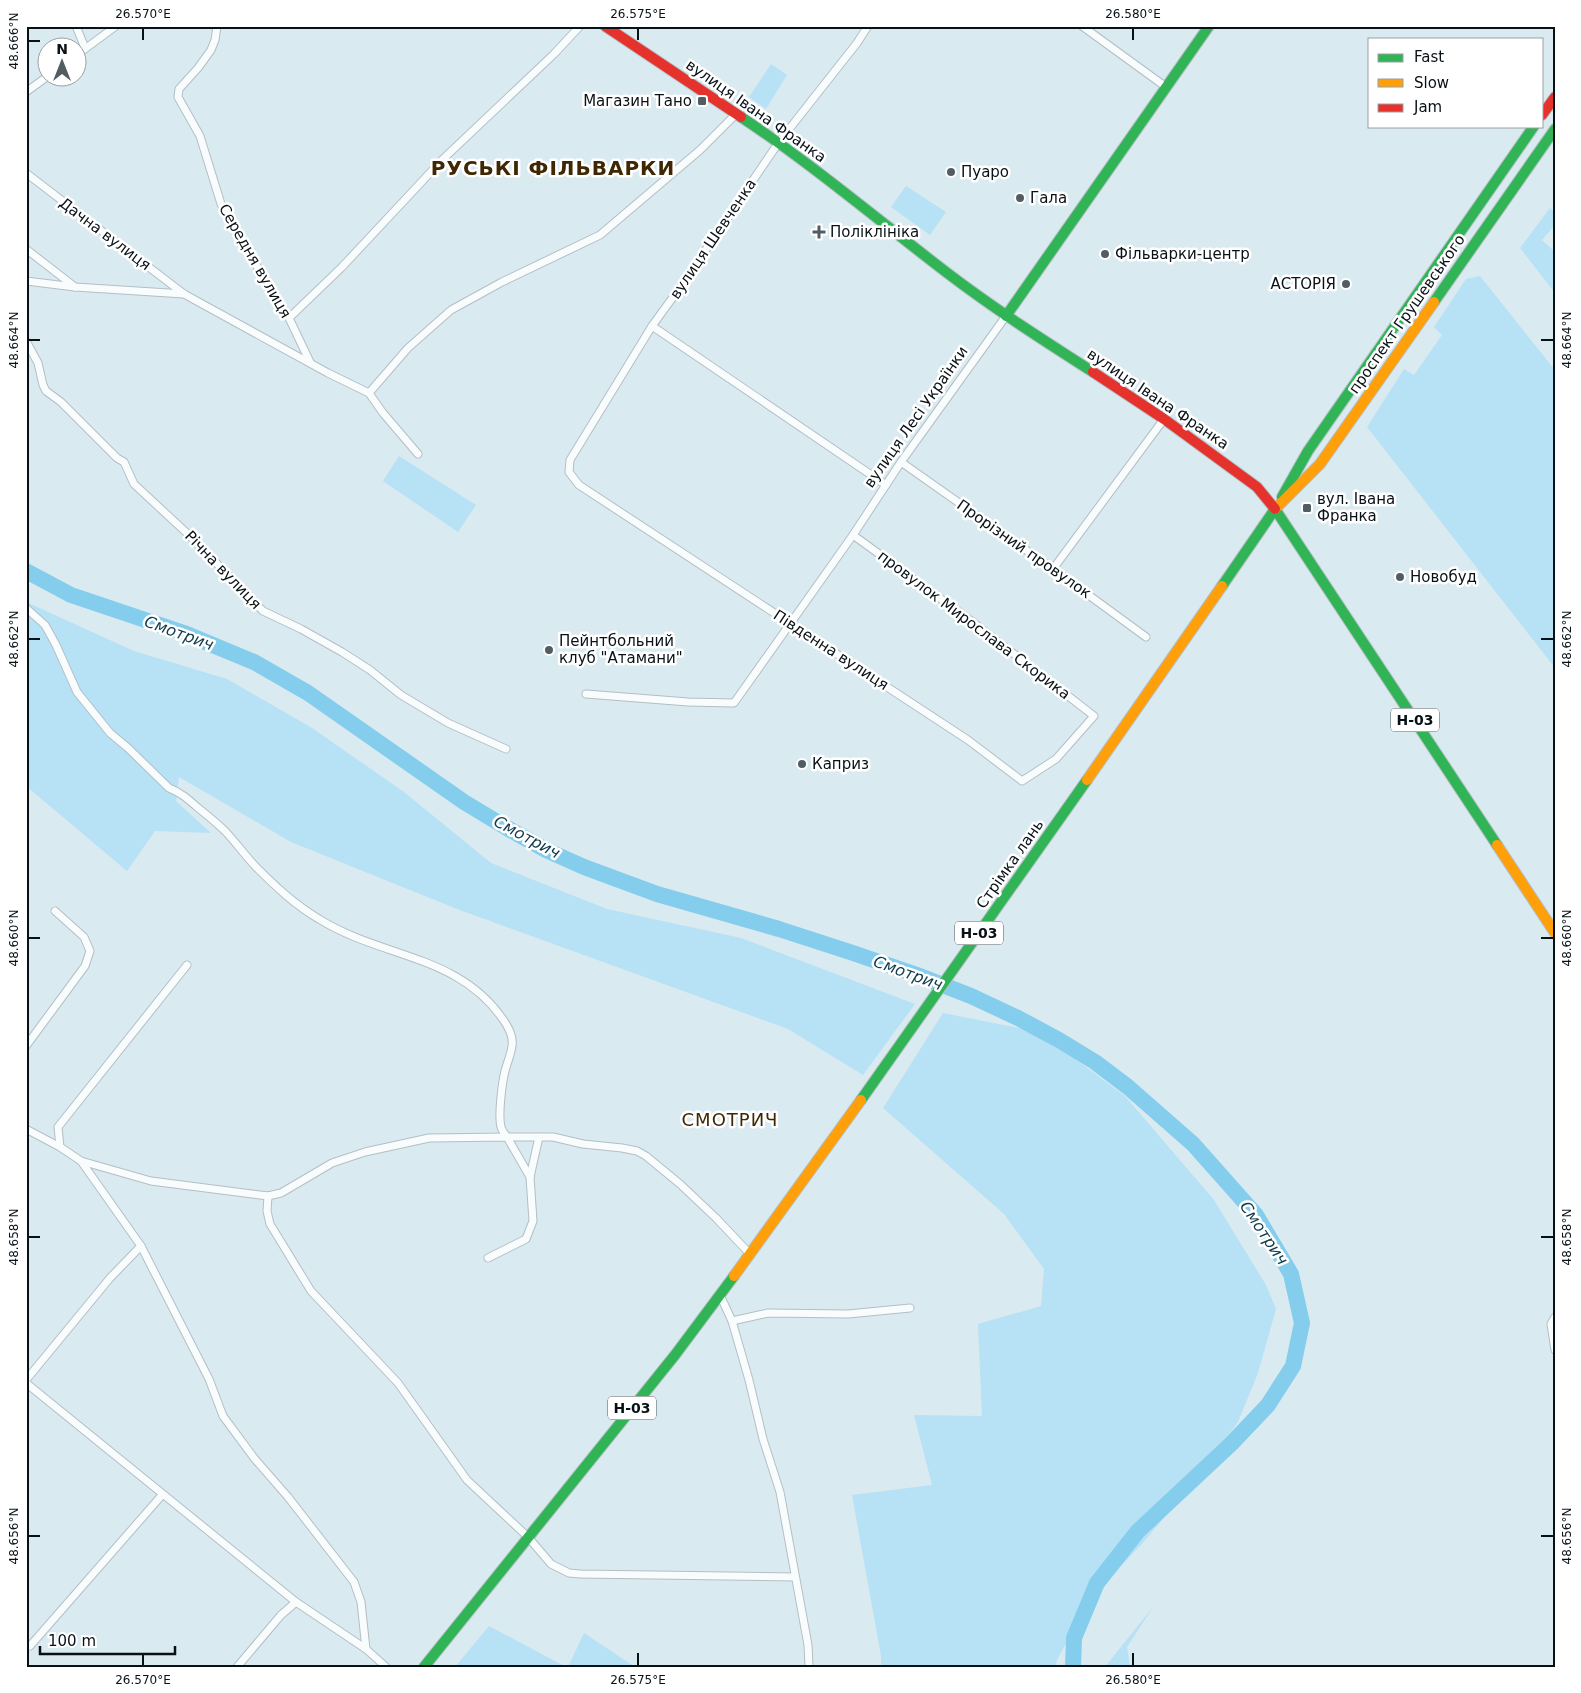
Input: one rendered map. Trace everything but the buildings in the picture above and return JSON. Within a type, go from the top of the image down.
[{"type":"main road","name":"вулиця Івана Франка","points":[[605,26],[779,142],[946,272],[1006,316],[1164,418],[1257,487],[1275,509],[1555,933]]},
{"type":"main road","name":"вулиця Лесі Українки","points":[[1006,316],[1209,26]]},
{"type":"main road","points":[[1544,112],[1555,97]]},
{"type":"main road","name":"проспект Грушевського","points":[[1126,725],[1275,509],[1308,451],[1533,128]]},
{"type":"main road","name":"проспект Грушевського","points":[[1275,509],[1320,464],[1555,129]]},
{"type":"main road","name":"Стрімка лань","points":[[750,1254],[832,1142],[1126,725]]},
{"type":"main road","name":"Н-03","points":[[424,1667],[675,1355],[750,1254]]},
{"type":"street","points":[[76,26],[81,38]]},
{"type":"street","points":[[88,47],[116,26]]},
{"type":"street","name":"Середня вулиця","points":[[217,26],[211,50],[179,89],[178,96],[200,136],[221,204],[288,318],[311,362]]},
{"type":"street","points":[[288,318],[342,267],[442,160],[554,54],[580,26]]},
{"type":"street","name":"вулиця Шевченка","points":[[570,460],[652,326],[779,142],[857,43],[868,26]]},
{"type":"street","points":[[1082,26],[1166,87]]},
{"type":"street","points":[[26,92],[38,83]]},
{"type":"street","points":[[369,393],[408,348],[451,310],[502,282],[600,235],[700,150],[736,114]]},
{"type":"street","name":"Дачна вулиця","points":[[26,173],[184,294]]},
{"type":"street","points":[[26,249],[75,287]]},
{"type":"street","points":[[26,281],[75,287],[184,294]]},
{"type":"street","name":"Середня вулиця","points":[[184,294],[328,373],[369,393],[383,413],[418,454]]},
{"type":"street","name":"вулиця Лесі Українки","points":[[586,694],[688,702],[734,703],[853,535],[901,462],[1006,316]]},
{"type":"street","points":[[652,326],[886,485]]},
{"type":"street","name":"Річна вулиця","points":[[26,341],[38,363],[46,391],[61,402],[117,458],[124,462],[134,484],[190,536],[263,611],[342,652],[370,670],[401,695],[448,723],[506,749]]},
{"type":"street","points":[[1053,569],[1164,418]]},
{"type":"street","name":"Південна вулиця","points":[[570,460],[569,472],[579,485],[968,740],[1022,781],[1056,759],[1094,716]]},
{"type":"street","name":"Прорізний провулок","points":[[901,462],[1146,637]]},
{"type":"street","name":"провулок Мирослава Скорика","points":[[853,535],[974,623],[1094,716]]},
{"type":"street","points":[[26,608],[45,625],[77,692],[110,733],[169,788],[177,791],[189,800],[225,831],[279,890],[339,932],[447,971],[470,984],[486,999],[505,1022],[512,1037],[512,1048],[504,1077],[501,1127],[530,1177]]},
{"type":"street","points":[[26,1046],[85,966],[90,951],[84,937],[55,911]]},
{"type":"street","points":[[60,1147],[58,1127],[187,965]]},
{"type":"street","points":[[26,1129],[60,1147],[81,1161],[151,1182],[268,1196],[281,1192],[332,1163],[365,1152],[430,1138],[554,1137],[583,1144],[622,1148],[637,1151],[646,1156],[716,1218],[750,1254]]},
{"type":"street","points":[[488,1258],[526,1239],[533,1221],[530,1177],[539,1137]]},
{"type":"street","points":[[81,1161],[141,1246],[208,1378],[223,1416],[254,1458],[288,1497],[354,1582],[361,1602],[366,1649]]},
{"type":"street","points":[[268,1196],[267,1211],[270,1224],[311,1291],[398,1383],[467,1480],[528,1537],[551,1564],[569,1573],[795,1577]]},
{"type":"street","points":[[141,1246],[110,1278],[26,1382],[296,1602],[366,1649],[386,1667]]},
{"type":"street","points":[[720,1295],[732,1321],[763,1439],[780,1492],[808,1645],[809,1667]]},
{"type":"street","points":[[732,1321],[768,1314],[848,1314],[910,1308]]},
{"type":"street","points":[[1555,1317],[1551,1324],[1555,1350]]},
{"type":"street","points":[[30,1646],[162,1494]]},
{"type":"street","points":[[237,1667],[281,1614],[296,1602]]},
{"type":"shaded area","points":[[771,64],[787,75],[766,109],[749,97]]},
{"type":"shaded area","points":[[906,186],[946,212],[930,235],[891,207]]},
{"type":"shaded area","points":[[1550,208],[1555,213],[1555,225],[1542,240],[1555,252],[1555,293],[1520,248]]},
{"type":"shaded area","points":[[1480,276],[1555,370],[1555,668],[1367,427],[1404,369],[1414,375],[1442,335],[1434,327],[1466,279]]},
{"type":"shaded area","points":[[399,456],[476,505],[458,532],[383,481]]},
{"type":"shaded area","points":[[26,602],[134,651],[227,679],[312,728],[404,792],[491,863],[607,909],[741,938],[915,1004],[863,1075],[788,1029],[457,909],[291,842],[179,777],[176,801],[211,833],[155,831],[127,871],[26,786]]},
{"type":"shaded area","points":[[943,1013],[1039,1032],[1125,1096],[1214,1200],[1266,1285],[1276,1309],[1258,1373],[1238,1422],[1190,1487],[1141,1545],[1091,1597],[1057,1660],[1056,1667],[881,1667],[881,1656],[852,1495],[932,1485],[914,1415],[982,1416],[978,1324],[1041,1306],[1044,1269],[1004,1214],[883,1108]]},
{"type":"shaded area","points":[[1153,1607],[1127,1647],[1130,1667],[1105,1667]]},
{"type":"shaded area","points":[[489,1626],[566,1667],[455,1667]]},
{"type":"shaded area","points":[[584,1633],[635,1667],[568,1667]]},
{"type":"waterway","name":"Смотрич","points":[[26,571],[71,595],[184,633],[254,662],[308,693],[464,802],[546,850],[584,867],[657,894],[779,929],[917,975],[971,996],[1018,1018],[1095,1062],[1128,1087],[1193,1144],[1256,1215],[1291,1274],[1302,1323],[1293,1366],[1268,1405],[1231,1444],[1138,1531],[1097,1583],[1074,1638],[1073,1667]]},
{"type":"traffic: fast","points":[[1006,316],[1209,26]]},
{"type":"traffic: fast","points":[[741,117],[819,173],[964,285],[1018,324],[1093,372]]},
{"type":"traffic: fast","points":[[1282,497],[1308,451],[1533,128]]},
{"type":"traffic: fast","points":[[1434,302],[1555,129]]},
{"type":"traffic: fast","points":[[1222,586],[1275,509],[1497,845]]},
{"type":"traffic: fast","points":[[861,1100],[1087,780]]},
{"type":"traffic: fast","points":[[424,1667],[675,1355],[734,1276]]},
{"type":"traffic: slow","points":[[1275,509],[1320,464],[1434,302]]},
{"type":"traffic: slow","points":[[1087,780],[1222,586]]},
{"type":"traffic: slow","points":[[1497,845],[1555,933]]},
{"type":"traffic: slow","points":[[734,1276],[861,1100]]},
{"type":"traffic: jam","points":[[605,26],[741,117]]},
{"type":"traffic: jam","points":[[1544,112],[1555,97]]},
{"type":"traffic: jam","points":[[1093,372],[1164,419],[1257,487],[1275,509]]},
{"type":"place","name":"Магазин Тано","points":[[702,101]]},
{"type":"place","name":"Пуаро","points":[[951,172]]},
{"type":"place","name":"Гала","points":[[1020,198]]},
{"type":"place","name":"Поліклініка","points":[[819,232]]},
{"type":"place","name":"Фільварки-центр","points":[[1105,254]]},
{"type":"place","name":"АСТОРІЯ","points":[[1346,284]]},
{"type":"place","name":"вул. Івана Франка","points":[[1307,508]]},
{"type":"place","name":"Новобуд","points":[[1400,577]]},
{"type":"place","name":"Пейнтбольний клуб \"Атамани\"","points":[[549,650]]},
{"type":"place","name":"Каприз","points":[[802,764]]},
{"type":"district","name":"РУСЬКІ ФІЛЬВАРКИ","points":[[553,168]]},
{"type":"district","name":"СМОТРИЧ","points":[[730,1119]]}]
